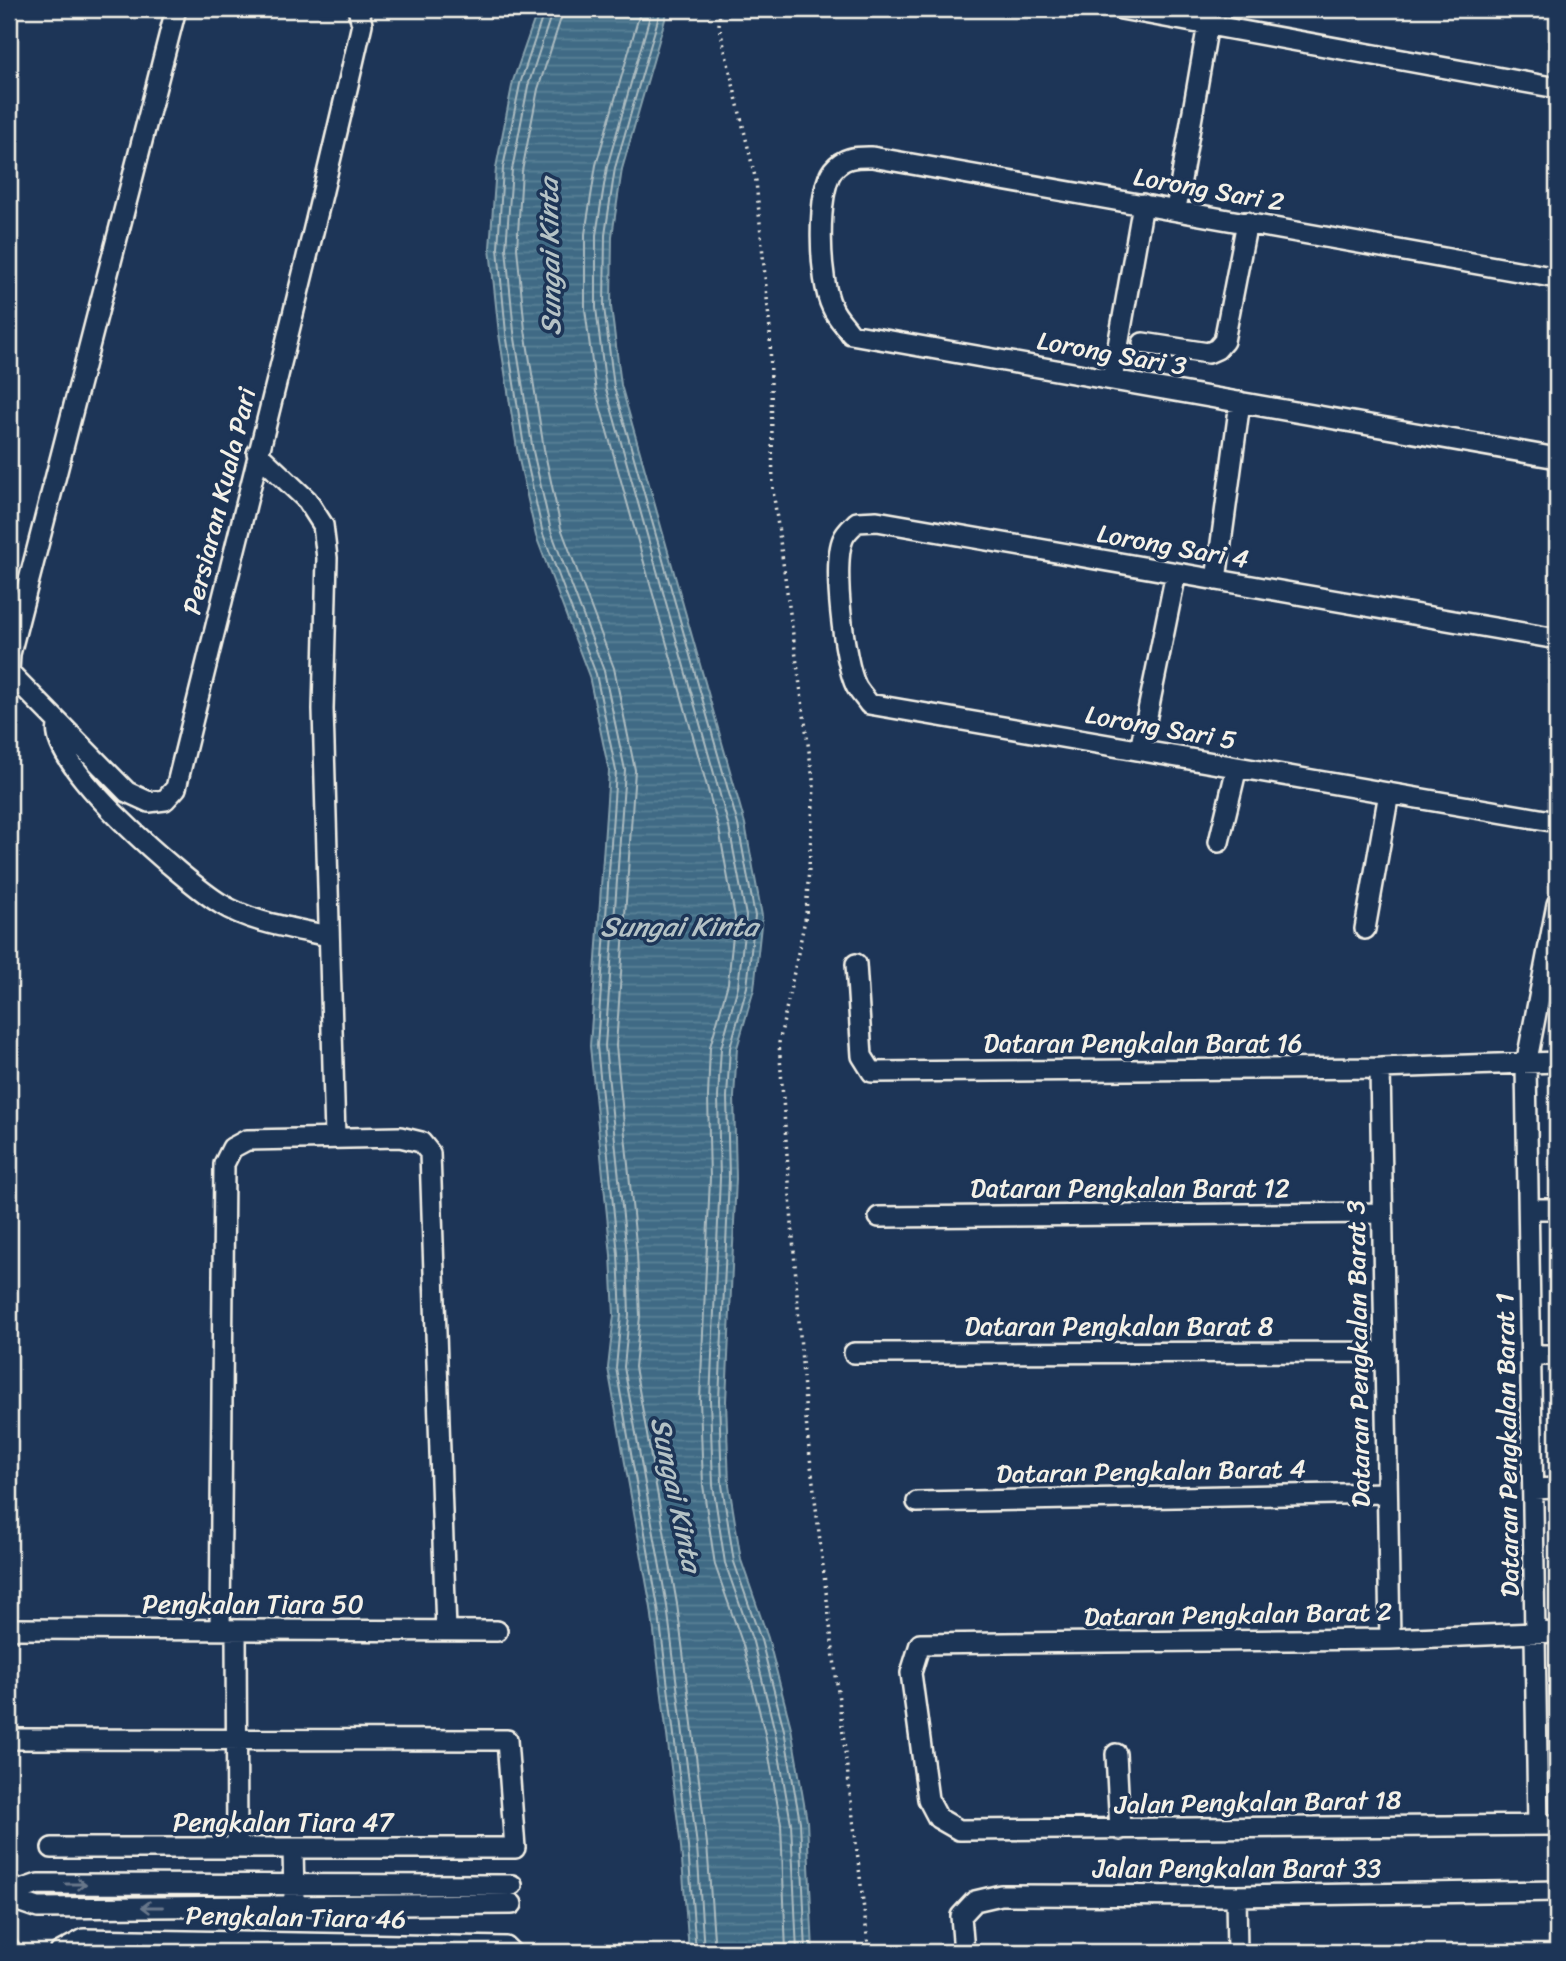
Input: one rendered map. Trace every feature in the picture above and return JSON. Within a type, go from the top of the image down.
[{"type":"street","name":"Persiaran Kuala Pari","points":[[176,9],[10,654],[9,672],[127,792],[149,802],[165,800],[176,788],[257,453],[304,281],[362,24],[358,9]]},
{"type":"street","points":[[1121,9],[1557,88]]},
{"type":"street","points":[[1176,209],[1208,24]]},
{"type":"street","name":"Lorong Sari 2","points":[[851,156],[872,157],[1176,209],[1557,278]]},
{"type":"street","name":"Lorong Sari 3","points":[[851,156],[834,168],[824,189],[823,279],[832,307],[851,334],[1557,458]]},
{"type":"street","points":[[1112,380],[1143,204]]},
{"type":"street","points":[[1143,343],[1208,353],[1217,349],[1224,341],[1247,222]]},
{"type":"street","points":[[1216,580],[1241,402]]},
{"type":"street","points":[[257,453],[307,499],[323,525],[327,558],[323,709],[335,1138]]},
{"type":"street","name":"Lorong Sari 4","points":[[840,595],[843,538],[857,522],[877,521],[1557,639]]},
{"type":"street","points":[[1140,750],[1176,573]]},
{"type":"street","name":"Lorong Sari 5","points":[[840,595],[846,649],[856,686],[869,704],[1557,822]]},
{"type":"street","points":[[59,723],[57,735],[74,771],[155,851],[221,904],[261,921],[328,936]]},
{"type":"street","points":[[1219,842],[1237,767]]},
{"type":"street","points":[[1365,929],[1389,793]]},
{"type":"street","name":"Dataran Pengkalan Barat 1","points":[[1548,1825],[1537,1632],[1526,1065],[1557,904]]},
{"type":"street","name":"Dataran Pengkalan Barat 16","points":[[856,964],[862,1056],[872,1072],[1380,1068],[1557,1062]]},
{"type":"street","name":"Dataran Pengkalan Barat 3","points":[[1380,1068],[1390,1639]]},
{"type":"street","points":[[237,1848],[228,1631],[224,1164],[232,1148],[247,1140],[400,1137],[421,1142],[430,1153],[446,1631]]},
{"type":"street","points":[[1529,1209],[1557,1209]]},
{"type":"street","name":"Dataran Pengkalan Barat 12","points":[[879,1217],[1381,1213]]},
{"type":"street","name":"Dataran Pengkalan Barat 8","points":[[854,1353],[1383,1352]]},
{"type":"street","points":[[1532,1355],[1557,1355]]},
{"type":"street","points":[[1534,1489],[1557,1488]]},
{"type":"street","name":"Dataran Pengkalan Barat 4","points":[[918,1502],[1386,1493]]},
{"type":"street","name":"Pengkalan Tiara 50","points":[[9,1629],[497,1631]]},
{"type":"street","name":"Dataran Pengkalan Barat 2","points":[[959,1830],[938,1818],[928,1799],[911,1673],[920,1644],[1390,1639],[1557,1632]]},
{"type":"street","points":[[9,1739],[234,1738]]},
{"type":"street","name":"Pengkalan Tiara 47","points":[[52,1848],[515,1848],[507,1740],[234,1738]]},
{"type":"street","points":[[1116,1755],[1120,1830]]},
{"type":"street","name":"Jalan Pengkalan Barat 18","points":[[959,1830],[1548,1825]]},
{"type":"street","points":[[293,1848],[294,1906]]},
{"type":"street","points":[[38,1884],[293,1885],[512,1895],[294,1906],[38,1908],[9,1896],[38,1884]]},
{"type":"street","name":"Jalan Pengkalan Barat 33","points":[[964,1952],[961,1916],[975,1901],[1001,1895],[1236,1896],[1557,1891]]},
{"type":"street","points":[[1236,1896],[1237,1952]]},
{"type":"street","name":"Pengkalan Tiara 46","points":[[60,1952],[84,1939],[509,1950]]},
{"type":"path","points":[[720,9],[719,25],[756,181],[770,330],[773,490],[814,787],[806,915],[779,1042],[807,1432],[869,1952]]},
{"type":"water","name":"Sungai Kinta","points":[[538,9],[668,9],[622,169],[612,236],[611,307],[621,385],[745,824],[762,916],[754,989],[737,1048],[734,1097],[736,1178],[726,1401],[729,1485],[741,1560],[768,1638],[791,1728],[807,1821],[813,1952],[689,1952],[681,1847],[651,1608],[608,1368],[614,1315],[611,1255],[590,1046],[609,771],[589,676],[536,536],[518,455],[499,334],[490,248],[496,168],[513,81]]}]
